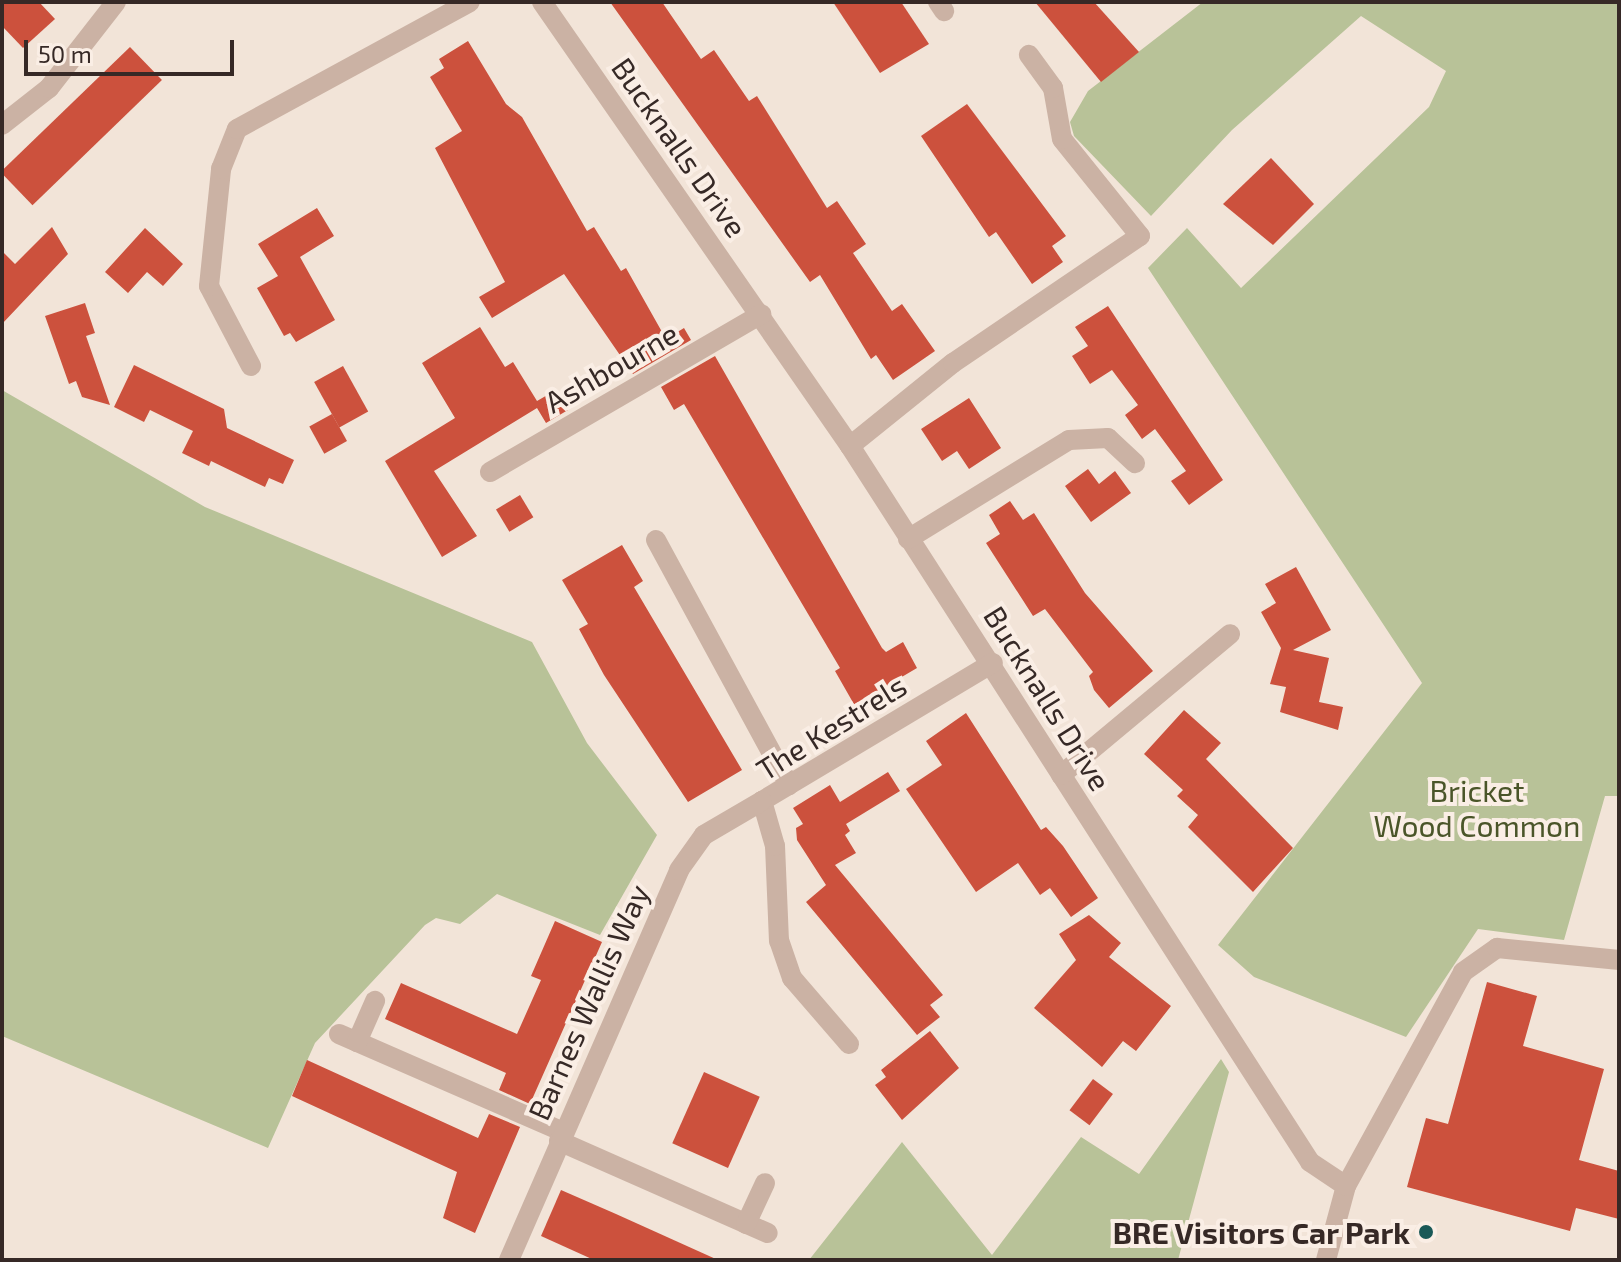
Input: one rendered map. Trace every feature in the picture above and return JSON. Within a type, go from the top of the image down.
[{"type":"street","points":[[2,125],[49,88],[116,2]]},
{"type":"street","points":[[251,366],[209,286],[221,169],[237,129],[470,2]]},
{"type":"street","name":"Bucknalls Drive","points":[[546,3],[850,446],[908,539],[993,663],[1061,775],[1310,1162],[1346,1186]]},
{"type":"street","points":[[850,446],[953,363],[1140,236],[1062,139],[1053,88],[1029,55]]},
{"type":"street","name":"Ashbourne","points":[[490,472],[761,314]]},
{"type":"street","points":[[908,539],[1069,440],[1108,438],[1135,463]]},
{"type":"street","points":[[656,540],[789,785]]},
{"type":"street","points":[[1061,775],[1230,634]]},
{"type":"street","name":"The Kestrels","points":[[849,1044],[792,978],[779,941],[775,846],[762,801],[993,663]]},
{"type":"street","name":"Barnes Wallis Way","points":[[509,1260],[689,853],[704,835],[762,801]]},
{"type":"street","points":[[1326,1260],[1346,1186],[1463,972],[1497,948],[1619,960]]},
{"type":"street","points":[[375,1001],[348,1038],[768,1233]]},
{"type":"street","points":[[746,1224],[765,1183]]},
{"type":"green space","name":"Bricket Wood Common","points":[[1203,2],[1619,2],[1619,796],[1605,796],[1564,940],[1478,929],[1406,1037],[1254,977],[1218,945],[1422,683],[1148,268],[1187,228],[1241,288],[1429,107],[1446,71],[1361,16],[1232,130],[1151,216],[1074,136],[1070,122],[1088,91]]},
{"type":"green space","points":[[2,390],[205,507],[532,642],[587,743],[657,835],[600,935],[497,894],[460,924],[436,918],[425,925],[315,1043],[268,1148],[2,1036]]},
{"type":"green space","points":[[1221,1059],[1229,1072],[1178,1260],[809,1260],[902,1142],[992,1255],[1081,1137],[1139,1174]]},
{"type":"building","points":[[2,2],[39,2],[55,19],[23,48],[2,26]]},
{"type":"building","points":[[610,2],[662,2],[701,59],[714,50],[749,101],[757,96],[827,208],[837,201],[866,244],[853,253],[892,311],[902,304],[935,351],[893,380],[876,355],[871,359],[820,275],[810,282]]},
{"type":"building","points":[[833,2],[901,2],[929,44],[880,73]]},
{"type":"building","points":[[1035,2],[1094,2],[1139,52],[1101,82]]},
{"type":"building","points":[[468,41],[506,104],[522,117],[587,231],[594,227],[621,271],[626,268],[666,339],[684,328],[691,340],[633,374],[564,274],[492,318],[479,297],[505,282],[435,148],[462,131],[430,77],[444,68],[439,59]]},
{"type":"building","points":[[130,47],[162,80],[32,205],[2,171]]},
{"type":"building","points":[[967,104],[1066,236],[1052,246],[1063,262],[1032,284],[996,232],[989,237],[921,136]]},
{"type":"building","points":[[1271,158],[1314,204],[1273,245],[1223,204]]},
{"type":"building","points":[[317,208],[334,236],[300,257],[335,320],[296,342],[290,333],[284,336],[257,288],[278,276],[258,244]]},
{"type":"building","points":[[52,227],[68,254],[2,324],[2,251],[15,264]]},
{"type":"building","points":[[145,228],[183,264],[163,286],[147,272],[128,293],[105,272]]},
{"type":"building","points":[[85,303],[95,333],[86,336],[110,405],[82,397],[76,381],[69,384],[45,316]]},
{"type":"building","points":[[1108,306],[1223,480],[1189,505],[1171,481],[1186,471],[1155,429],[1142,439],[1125,415],[1138,405],[1112,370],[1090,384],[1072,356],[1088,346],[1075,327]]},
{"type":"building","points":[[480,327],[505,367],[513,362],[537,401],[556,390],[568,410],[546,423],[537,408],[434,471],[477,536],[442,557],[385,461],[455,418],[422,363]]},
{"type":"building","points":[[715,356],[882,648],[886,652],[903,642],[917,668],[900,678],[905,686],[859,713],[835,671],[840,668],[684,404],[674,410],[661,387]]},
{"type":"building","points":[[134,365],[224,409],[227,428],[294,460],[283,484],[269,478],[265,487],[211,461],[209,466],[182,453],[193,431],[150,410],[144,422],[114,407]]},
{"type":"building","points":[[343,366],[368,411],[339,427],[314,382]]},
{"type":"building","points":[[969,398],[1001,448],[969,469],[957,451],[942,461],[921,429]]},
{"type":"building","points":[[332,414],[347,441],[324,454],[309,427]]},
{"type":"building","points":[[1088,469],[1099,484],[1115,471],[1131,493],[1091,522],[1065,486]]},
{"type":"building","points":[[520,495],[533,517],[509,532],[496,509]]},
{"type":"building","points":[[1010,501],[1023,520],[1034,513],[1085,593],[1153,671],[1109,708],[1094,690],[1089,676],[1093,672],[1045,609],[1033,616],[986,543],[1000,534],[989,515]]},
{"type":"building","points":[[622,545],[643,581],[634,587],[742,770],[688,802],[604,675],[579,629],[588,624],[562,580]]},
{"type":"building","points":[[1296,567],[1331,630],[1293,650],[1329,658],[1319,702],[1343,707],[1338,730],[1280,712],[1286,687],[1270,684],[1281,648],[1261,612],[1276,603],[1265,584]]},
{"type":"building","points":[[1184,710],[1221,743],[1206,759],[1293,848],[1253,892],[1188,827],[1198,815],[1177,796],[1183,790],[1144,754]]},
{"type":"building","points":[[966,713],[1041,830],[1046,827],[1063,846],[1098,898],[1071,917],[1050,888],[1040,895],[1018,863],[976,892],[906,789],[942,765],[926,741]]},
{"type":"building","points":[[888,772],[900,791],[846,824],[850,831],[845,835],[856,853],[835,865],[943,995],[930,1005],[940,1017],[917,1035],[806,902],[826,885],[797,840],[796,828],[803,824],[793,808],[830,785],[840,802]]},
{"type":"building","points":[[1089,915],[1121,943],[1109,957],[1171,1006],[1136,1051],[1123,1041],[1102,1067],[1034,1008],[1076,960],[1059,934]]},
{"type":"building","points":[[555,921],[602,942],[530,1104],[499,1090],[506,1073],[385,1019],[401,983],[517,1034],[541,980],[531,976]]},
{"type":"building","points":[[1487,982],[1537,996],[1523,1046],[1604,1069],[1579,1160],[1619,1171],[1619,1219],[1576,1208],[1570,1231],[1407,1187],[1426,1118],[1448,1124]]},
{"type":"building","points":[[930,1031],[959,1068],[902,1120],[875,1085],[886,1077],[881,1070]]},
{"type":"building","points":[[307,1060],[478,1138],[489,1114],[520,1127],[475,1233],[443,1218],[457,1172],[292,1096]]},
{"type":"building","points":[[704,1072],[760,1097],[728,1168],[672,1143]]},
{"type":"building","points":[[1093,1079],[1113,1094],[1089,1125],[1070,1110]]},
{"type":"building","points":[[561,1190],[718,1260],[594,1260],[541,1236]]},
{"type":"place","name":"BRE Visitors Car Park","points":[[1426,1232]]}]
